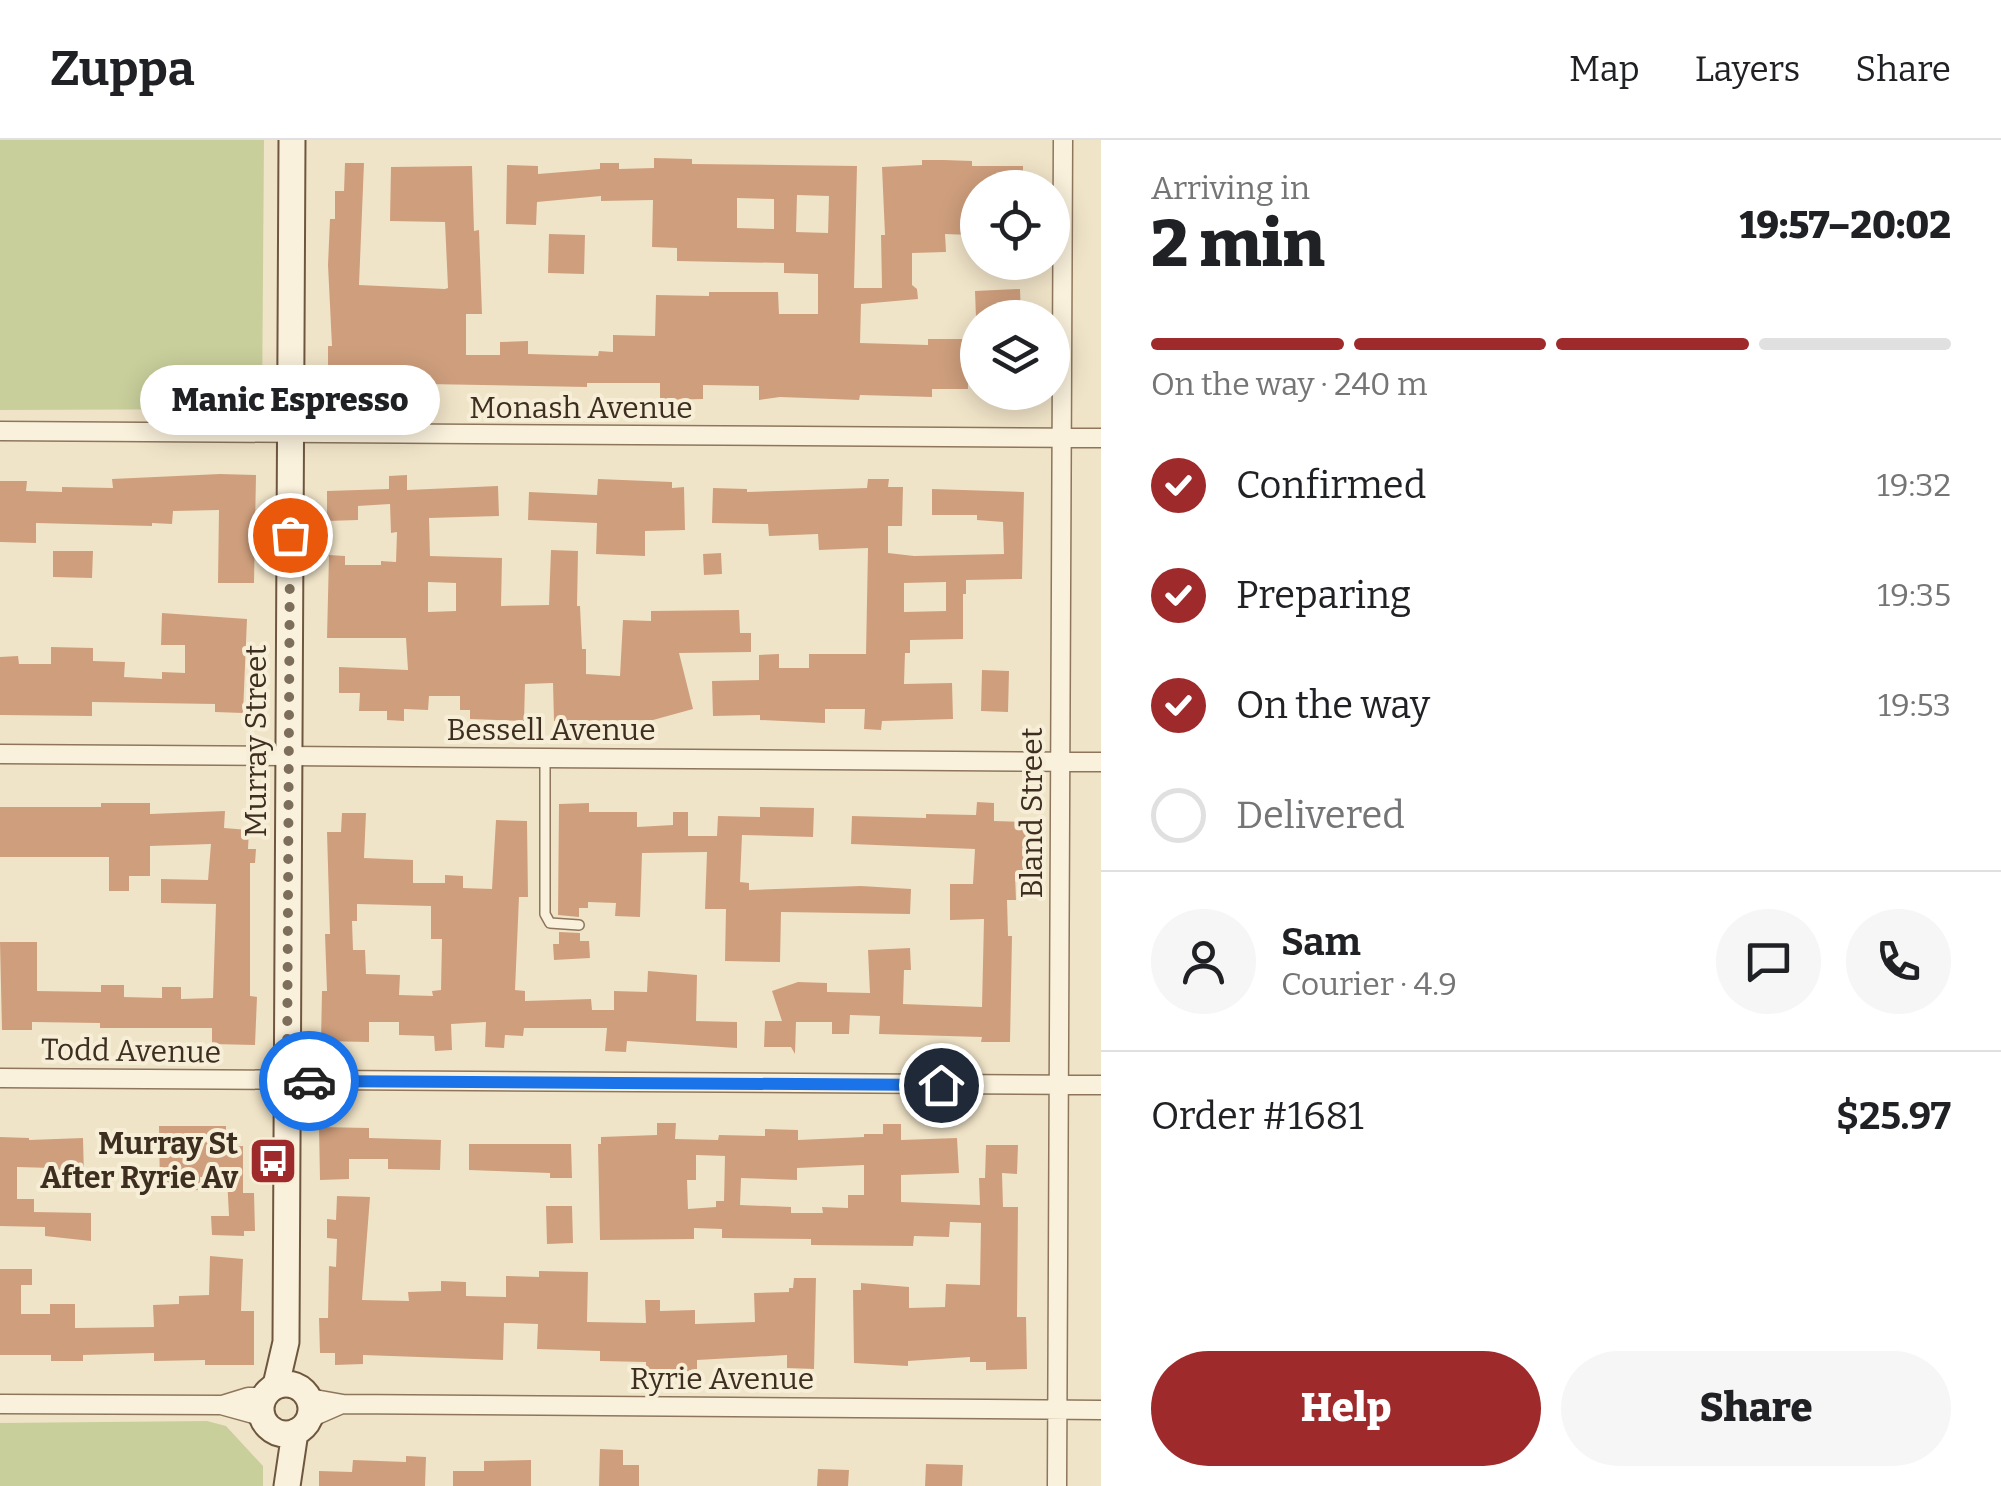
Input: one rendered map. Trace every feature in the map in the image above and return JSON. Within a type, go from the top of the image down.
[{"type":"main road","name":"Murray Street","points":[[286,1409],[292,140]]},
{"type":"main road","points":[[286,1409],[287,1477]]},
{"type":"street","name":"Bland Street","points":[[1057,1486],[1063,140]]},
{"type":"street","name":"Monash Avenue","points":[[0,431],[1101,438]]},
{"type":"street","name":"Bessell Avenue","points":[[0,754],[1101,762]]},
{"type":"street","name":"Todd Avenue","points":[[0,1078],[1101,1086]]},
{"type":"street","points":[[0,1404],[286,1409]]},
{"type":"street","name":"Ryrie Avenue","points":[[286,1409],[343,1404],[1101,1410]]},
{"type":"lane","points":[[545,758],[545,914],[550,923],[579,925]]},
{"type":"green space","points":[[0,140],[264,140],[262,409],[0,410]]},
{"type":"green space","points":[[207,1421],[226,1426],[263,1466],[263,1486],[0,1486],[0,1423]]},
{"type":"building","points":[[654,158],[692,159],[692,164],[857,166],[854,288],[882,288],[882,167],[922,165],[922,160],[972,161],[972,166],[1023,166],[1023,170],[960,170],[960,235],[945,234],[946,252],[912,253],[912,285],[917,289],[918,299],[861,304],[860,343],[928,345],[928,339],[960,339],[960,389],[932,389],[932,397],[860,395],[859,400],[759,400],[759,386],[703,385],[703,399],[660,400],[660,383],[587,383],[587,387],[426,386],[387,385],[388,380],[328,379],[328,346],[332,346],[330,219],[335,219],[335,191],[344,191],[345,163],[364,163],[359,285],[445,289],[445,222],[390,221],[391,167],[472,166],[482,314],[466,314],[466,355],[500,355],[500,342],[528,341],[528,354],[598,356],[599,351],[613,352],[613,335],[655,336],[656,295],[778,292],[779,314],[818,314],[818,274],[784,273],[784,263],[677,261],[677,248],[652,247],[653,200],[601,201],[601,196],[537,202],[536,225],[506,224],[507,165],[538,166],[538,174],[600,169],[600,163],[619,163],[619,169],[654,168]],"holes":[[[797,195],[829,196],[828,233],[796,232]],[[737,198],[774,199],[774,229],[737,228]]]},
{"type":"building","points":[[549,234],[585,235],[584,274],[548,273]]},
{"type":"building","points":[[1020,289],[1020,300],[975,300],[975,291]]},
{"type":"building","points":[[256,475],[254,583],[218,583],[219,510],[173,511],[172,524],[152,526],[36,523],[36,543],[0,542],[0,481],[27,481],[26,491],[62,492],[62,487],[113,488],[112,479]]},
{"type":"building","points":[[407,475],[407,490],[498,486],[499,516],[429,518],[430,556],[502,558],[501,606],[549,605],[551,550],[578,551],[577,606],[582,649],[586,649],[586,674],[620,676],[623,620],[651,621],[651,611],[739,610],[740,633],[751,633],[751,652],[679,653],[693,709],[653,720],[554,721],[553,683],[525,684],[524,721],[470,719],[470,710],[460,710],[460,696],[429,696],[428,710],[404,709],[404,721],[387,720],[387,711],[359,711],[360,693],[339,693],[339,667],[408,670],[406,638],[327,638],[329,555],[345,556],[345,565],[396,562],[397,532],[391,533],[390,504],[358,506],[358,520],[327,521],[327,491],[389,489],[389,476]],"holes":[[[428,582],[456,583],[456,611],[428,612]]]},
{"type":"building","points":[[598,479],[672,482],[672,488],[684,487],[685,530],[645,531],[645,556],[596,554],[597,523],[528,520],[529,492],[597,495]]},
{"type":"building","points":[[868,479],[889,479],[888,487],[903,487],[902,526],[888,526],[888,553],[914,556],[1004,554],[1003,522],[977,520],[977,515],[932,515],[932,489],[1024,492],[1022,579],[966,580],[963,639],[910,640],[910,653],[905,653],[904,684],[952,683],[953,719],[882,721],[881,730],[864,729],[865,709],[825,709],[825,723],[760,720],[760,715],[713,716],[712,681],[759,680],[759,655],[779,654],[779,668],[809,668],[809,654],[866,654],[868,548],[819,550],[818,534],[769,536],[768,524],[712,523],[713,488],[747,492],[867,488]],"holes":[[[946,582],[946,611],[904,612],[904,583]]]},
{"type":"building","points":[[53,551],[93,551],[92,578],[53,577]]},
{"type":"building","points":[[721,553],[722,574],[704,575],[703,554]]},
{"type":"building","points":[[162,613],[247,619],[243,713],[215,712],[215,704],[92,702],[92,716],[0,715],[0,657],[18,656],[19,664],[51,664],[51,647],[93,648],[93,661],[125,662],[124,677],[162,679],[162,672],[185,673],[185,645],[161,645]]},
{"type":"building","points":[[982,670],[1009,671],[1008,712],[981,711]]},
{"type":"building","points":[[977,802],[994,803],[994,821],[1030,822],[1028,874],[1015,873],[1016,900],[1007,900],[1008,936],[1012,936],[1010,1042],[981,1042],[982,1037],[879,1034],[880,1016],[850,1015],[849,1034],[832,1034],[832,1022],[796,1022],[795,1054],[791,1047],[764,1047],[765,1021],[782,1021],[772,991],[798,982],[827,983],[827,992],[870,993],[868,950],[910,948],[911,970],[904,970],[903,1004],[982,1007],[984,919],[950,920],[950,884],[973,884],[975,849],[851,844],[852,816],[976,815]]},
{"type":"building","points":[[101,803],[150,803],[150,814],[225,811],[224,828],[249,830],[248,849],[256,849],[255,863],[250,863],[250,996],[257,997],[255,1045],[212,1044],[212,1028],[100,1028],[100,1023],[32,1022],[32,1030],[2,1030],[0,942],[37,942],[37,991],[101,992],[101,985],[124,985],[124,997],[162,998],[162,987],[181,987],[181,999],[213,998],[216,904],[161,903],[161,879],[208,880],[211,844],[150,846],[150,876],[129,876],[129,891],[109,891],[109,857],[0,857],[0,807],[101,807]]},
{"type":"building","points":[[589,803],[589,812],[637,812],[637,827],[673,825],[673,812],[688,812],[688,836],[717,836],[718,816],[760,817],[760,807],[814,808],[813,837],[742,835],[740,882],[749,883],[749,890],[861,886],[911,889],[910,914],[781,912],[780,962],[725,961],[726,909],[705,909],[707,852],[642,853],[640,917],[615,916],[616,903],[588,902],[588,908],[579,908],[579,917],[558,915],[559,804]]},
{"type":"building","points":[[342,813],[366,813],[364,858],[413,860],[413,883],[445,883],[445,875],[463,876],[463,888],[492,889],[496,820],[527,821],[528,897],[519,897],[515,990],[525,991],[525,1001],[591,999],[592,1010],[614,1010],[614,991],[647,992],[648,971],[697,975],[696,1021],[737,1022],[737,1048],[627,1041],[626,1052],[605,1051],[607,1028],[524,1028],[523,1036],[505,1035],[504,1048],[485,1047],[486,1022],[451,1024],[452,1050],[435,1051],[434,1036],[399,1035],[399,1022],[369,1022],[369,1042],[321,1041],[322,991],[327,991],[325,934],[330,934],[327,832],[341,832]],"holes":[[[357,904],[431,906],[431,939],[442,939],[441,990],[432,991],[433,996],[399,995],[400,975],[366,974],[365,950],[353,950],[352,921],[357,921]]]},
{"type":"building","points":[[559,932],[580,933],[580,941],[589,941],[590,958],[554,960],[553,944],[559,944]]},
{"type":"building","points":[[657,1123],[676,1123],[675,1139],[718,1140],[719,1135],[765,1136],[765,1129],[798,1130],[798,1140],[864,1137],[883,1134],[883,1124],[901,1124],[901,1140],[957,1138],[959,1173],[901,1175],[901,1202],[980,1205],[979,1178],[985,1178],[986,1145],[1018,1145],[1017,1174],[1002,1173],[1003,1207],[1018,1207],[1017,1317],[1026,1317],[1027,1369],[986,1370],[986,1362],[970,1362],[970,1357],[908,1361],[908,1366],[854,1363],[853,1290],[861,1290],[861,1283],[909,1287],[909,1308],[945,1307],[946,1284],[980,1285],[981,1223],[950,1222],[949,1237],[914,1236],[913,1246],[811,1245],[811,1239],[722,1238],[722,1229],[694,1228],[694,1239],[600,1240],[601,1137],[657,1135]],"holes":[[[696,1155],[725,1156],[724,1201],[716,1201],[716,1207],[688,1209],[687,1180],[696,1180]],[[864,1165],[864,1195],[848,1195],[848,1208],[822,1207],[823,1213],[791,1213],[791,1207],[740,1205],[741,1178],[797,1180],[797,1168]]]},
{"type":"building","points":[[159,1126],[226,1126],[226,1147],[243,1146],[243,1193],[254,1193],[255,1231],[244,1231],[244,1236],[212,1235],[211,1216],[229,1216],[227,1177],[200,1177],[200,1190],[160,1191]]},
{"type":"building","points":[[319,1127],[369,1128],[369,1138],[441,1140],[440,1170],[388,1169],[388,1159],[349,1159],[349,1179],[320,1180]]},
{"type":"building","points":[[0,1137],[83,1138],[84,1176],[52,1177],[52,1168],[17,1167],[17,1199],[34,1199],[34,1212],[91,1213],[91,1241],[45,1236],[45,1227],[0,1226]]},
{"type":"building","points":[[469,1144],[571,1144],[572,1178],[550,1178],[550,1173],[469,1170]]},
{"type":"building","points":[[337,1196],[370,1197],[362,1300],[409,1301],[408,1292],[441,1291],[441,1281],[466,1282],[466,1296],[506,1297],[506,1276],[539,1277],[539,1271],[588,1272],[587,1322],[646,1323],[645,1300],[660,1300],[660,1311],[695,1310],[695,1324],[755,1322],[754,1293],[789,1292],[794,1278],[816,1278],[814,1369],[787,1368],[787,1355],[697,1360],[697,1371],[646,1371],[646,1362],[600,1361],[600,1351],[537,1349],[538,1324],[504,1323],[503,1360],[363,1355],[363,1364],[335,1365],[335,1353],[320,1353],[319,1318],[328,1318],[329,1266],[336,1267],[337,1239],[327,1238],[327,1219],[336,1220]]},
{"type":"building","points":[[546,1206],[572,1206],[573,1243],[547,1244]]},
{"type":"building","points":[[210,1256],[243,1259],[241,1311],[254,1311],[254,1365],[205,1365],[205,1360],[154,1361],[154,1353],[83,1355],[83,1361],[51,1361],[51,1355],[0,1355],[0,1269],[32,1269],[32,1285],[21,1285],[21,1314],[50,1314],[50,1304],[75,1304],[75,1328],[154,1327],[153,1305],[179,1304],[179,1296],[209,1295]]},
{"type":"building","points":[[600,1449],[623,1450],[623,1465],[639,1465],[639,1486],[599,1486]]},
{"type":"building","points":[[406,1456],[426,1457],[425,1486],[319,1486],[319,1471],[352,1472],[353,1460],[406,1462]]},
{"type":"building","points":[[531,1460],[531,1486],[453,1486],[453,1471],[484,1471],[484,1461]]},
{"type":"building","points":[[926,1464],[963,1465],[962,1486],[925,1486]]},
{"type":"building","points":[[818,1469],[849,1470],[848,1486],[817,1486]]},
{"type":"way so far","points":[[290,535],[287,1081],[309,1081]]},
{"type":"place","name":"Manic Espresso","points":[[290,535]]},
{"type":"place","name":"Murray St After Ryrie Av","points":[[273,1161]]},
{"type":"route","points":[[309,1081],[941,1085]]}]
